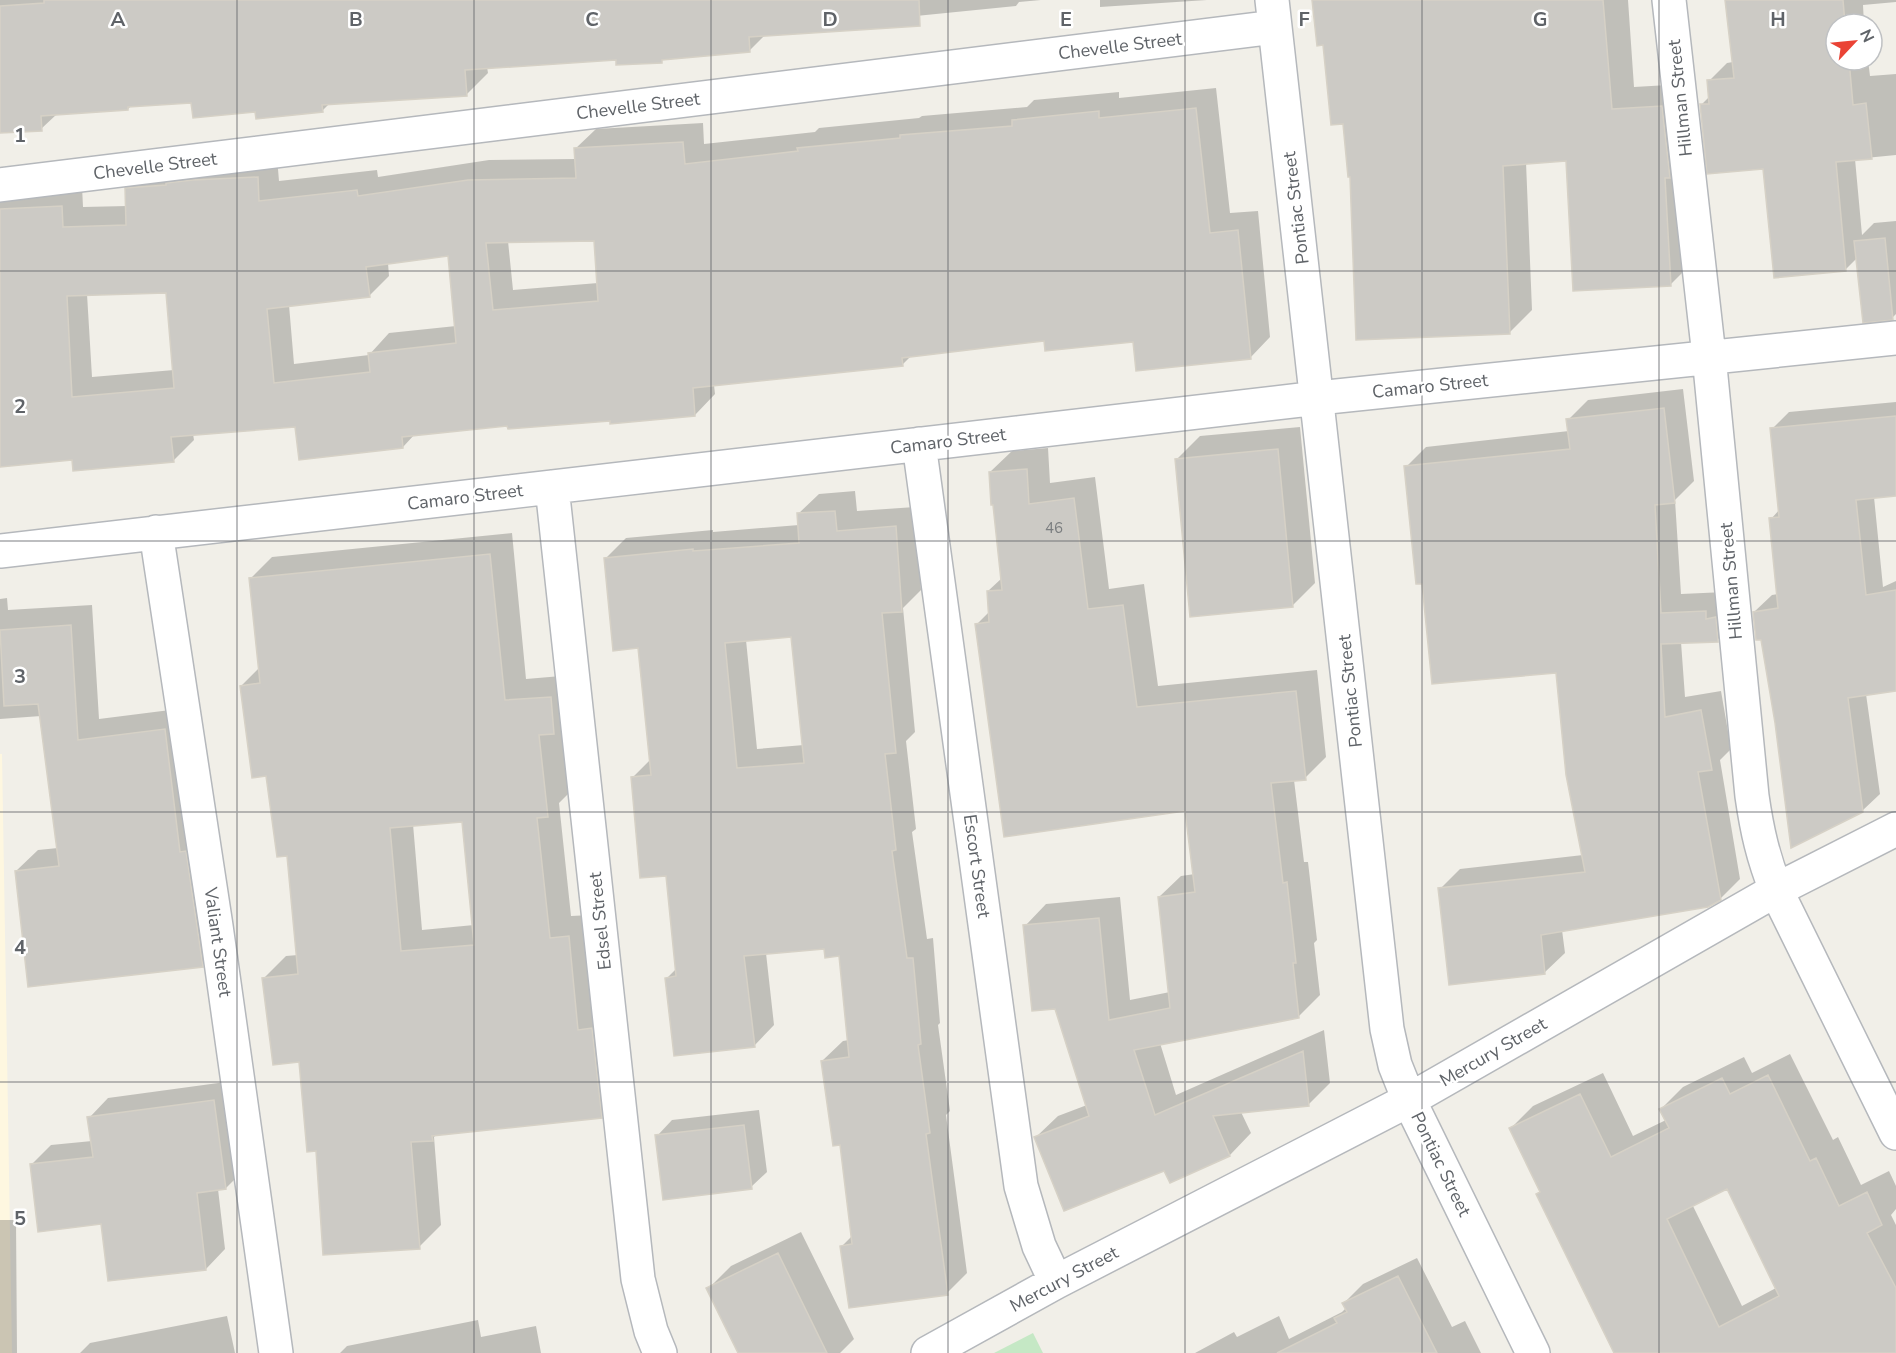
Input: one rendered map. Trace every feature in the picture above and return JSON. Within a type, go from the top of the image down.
[{"type":"street","name":"Hillman Street","points":[[1669,0],[1709,356],[1752,796],[1763,858],[1776,890],[1896,1133]]},
{"type":"street","name":"Chevelle Street","points":[[0,185],[1274,14]]},
{"type":"street","name":"Pontiac Street","points":[[1274,14],[1388,1029],[1395,1065],[1409,1100],[1533,1353]]},
{"type":"street","name":"Camaro Street","points":[[0,551],[1318,398],[1896,338]]},
{"type":"street","name":"Escort Street","points":[[918,444],[1021,1186],[1039,1246],[1056,1282]]},
{"type":"street","name":"Edsel Street","points":[[552,487],[638,1279],[651,1331],[660,1353]]},
{"type":"street","name":"Valiant Street","points":[[156,532],[216,926],[276,1353]]},
{"type":"street","name":"Mercury Street","points":[[928,1353],[1056,1282],[1409,1100],[1776,890],[1896,829]]},
{"type":"shaded area","points":[[0,754],[2,754],[12,1353],[0,1353]]},
{"type":"green space","points":[[1033,1333],[1043,1353],[994,1353]]},
{"type":"building","points":[[44,0],[919,0],[920,26],[749,37],[750,52],[662,60],[662,63],[616,65],[616,60],[465,70],[467,96],[322,105],[323,112],[256,119],[255,112],[193,118],[191,103],[128,107],[128,110],[41,116],[42,131],[0,133],[0,6],[44,3]]},
{"type":"building","points":[[1312,0],[1603,0],[1612,109],[1662,106],[1670,178],[1665,178],[1671,286],[1573,291],[1566,161],[1503,166],[1510,334],[1356,340],[1350,177],[1348,177],[1343,124],[1331,125],[1323,45],[1317,46]]},
{"type":"building","points":[[1725,0],[1843,0],[1844,12],[1824,12],[1824,72],[1850,72],[1853,105],[1866,103],[1872,159],[1836,162],[1846,271],[1774,278],[1763,169],[1707,174],[1700,104],[1709,104],[1707,80],[1734,78]]},
{"type":"building","points":[[1196,108],[1210,233],[1238,230],[1251,359],[1136,371],[1133,342],[1045,351],[1044,341],[902,358],[903,366],[693,388],[695,416],[610,424],[610,421],[508,429],[507,426],[402,437],[403,448],[299,460],[295,427],[171,437],[174,462],[73,471],[72,460],[0,467],[0,209],[62,206],[63,227],[126,225],[125,188],[166,185],[166,183],[193,180],[258,177],[259,201],[357,190],[358,196],[468,180],[576,178],[574,148],[683,142],[685,164],[798,151],[797,148],[900,138],[900,135],[1012,126],[1012,120],[1099,111],[1099,118]],"holes":[[[594,241],[598,301],[493,310],[486,243]],[[448,256],[456,343],[368,353],[370,372],[274,383],[267,309],[370,297],[366,267]],[[166,293],[174,388],[72,397],[67,296]]]},
{"type":"building","points":[[1885,238],[1893,320],[1863,323],[1854,241]]},
{"type":"building","points":[[1664,408],[1675,503],[1655,505],[1661,613],[1706,611],[1706,619],[1716,617],[1718,642],[1661,644],[1665,717],[1701,710],[1712,770],[1698,772],[1721,900],[1708,907],[1541,935],[1545,974],[1449,985],[1438,888],[1585,872],[1566,775],[1556,673],[1432,684],[1422,584],[1416,584],[1404,466],[1570,449],[1566,419]]},
{"type":"building","points":[[1896,416],[1896,496],[1856,500],[1866,595],[1896,590],[1896,691],[1848,698],[1863,812],[1791,848],[1775,723],[1761,640],[1756,640],[1753,612],[1778,608],[1769,518],[1779,517],[1770,428]]},
{"type":"building","points":[[1278,449],[1293,607],[1190,617],[1175,459]]},
{"type":"building","points":[[1027,469],[1029,504],[1074,498],[1088,609],[1123,605],[1137,707],[1296,691],[1306,780],[1271,783],[1283,883],[1287,882],[1296,963],[1293,963],[1299,1018],[1134,1050],[1155,1115],[1303,1051],[1309,1106],[1213,1116],[1230,1156],[1170,1183],[1164,1171],[1064,1211],[1034,1137],[1089,1116],[1055,1009],[1032,1011],[1023,925],[1099,918],[1109,1020],[1170,1008],[1158,897],[1195,892],[1185,811],[1004,837],[975,624],[989,622],[987,591],[1002,590],[989,472]]},
{"type":"building","points":[[835,511],[837,531],[896,526],[902,612],[882,613],[896,753],[885,754],[896,850],[892,851],[907,958],[913,958],[921,1044],[918,1045],[930,1133],[926,1134],[948,1295],[849,1308],[840,1246],[852,1244],[840,1145],[833,1146],[821,1061],[849,1057],[839,956],[825,958],[824,949],[744,956],[755,1047],[674,1056],[665,978],[676,976],[666,876],[640,878],[631,777],[651,775],[638,648],[613,651],[604,558],[693,549],[693,551],[799,543],[797,513]],"holes":[[[791,637],[804,763],[737,768],[725,643]]]},
{"type":"building","points":[[490,554],[505,700],[551,697],[554,734],[539,735],[548,817],[537,818],[550,938],[569,936],[578,1030],[592,1028],[602,1118],[432,1136],[433,1141],[411,1142],[420,1249],[323,1255],[316,1151],[307,1152],[299,1062],[273,1065],[262,978],[298,974],[287,856],[277,857],[266,776],[252,778],[240,686],[260,683],[249,578]],"holes":[[[462,822],[474,945],[401,951],[390,828]]]},
{"type":"building","points":[[71,625],[78,740],[165,729],[180,852],[186,851],[203,967],[28,987],[15,871],[59,866],[38,704],[4,706],[0,630]]},
{"type":"building","points":[[1768,1075],[1810,1161],[1816,1158],[1839,1206],[1867,1192],[1882,1225],[1867,1233],[1896,1288],[1896,1353],[1614,1353],[1536,1194],[1540,1192],[1509,1128],[1580,1094],[1611,1157],[1669,1128],[1659,1109],[1722,1078],[1730,1094]],"holes":[[[1727,1189],[1779,1296],[1719,1327],[1667,1219]]]},
{"type":"building","points":[[214,1100],[226,1189],[197,1193],[206,1270],[108,1281],[101,1224],[38,1232],[30,1164],[93,1157],[87,1117]]},
{"type":"building","points":[[744,1125],[752,1189],[663,1200],[655,1135]]},
{"type":"building","points":[[778,1253],[827,1353],[738,1353],[706,1288]]},
{"type":"building","points":[[1398,1276],[1437,1353],[1277,1353],[1337,1323],[1334,1318],[1347,1312],[1342,1303]]}]
